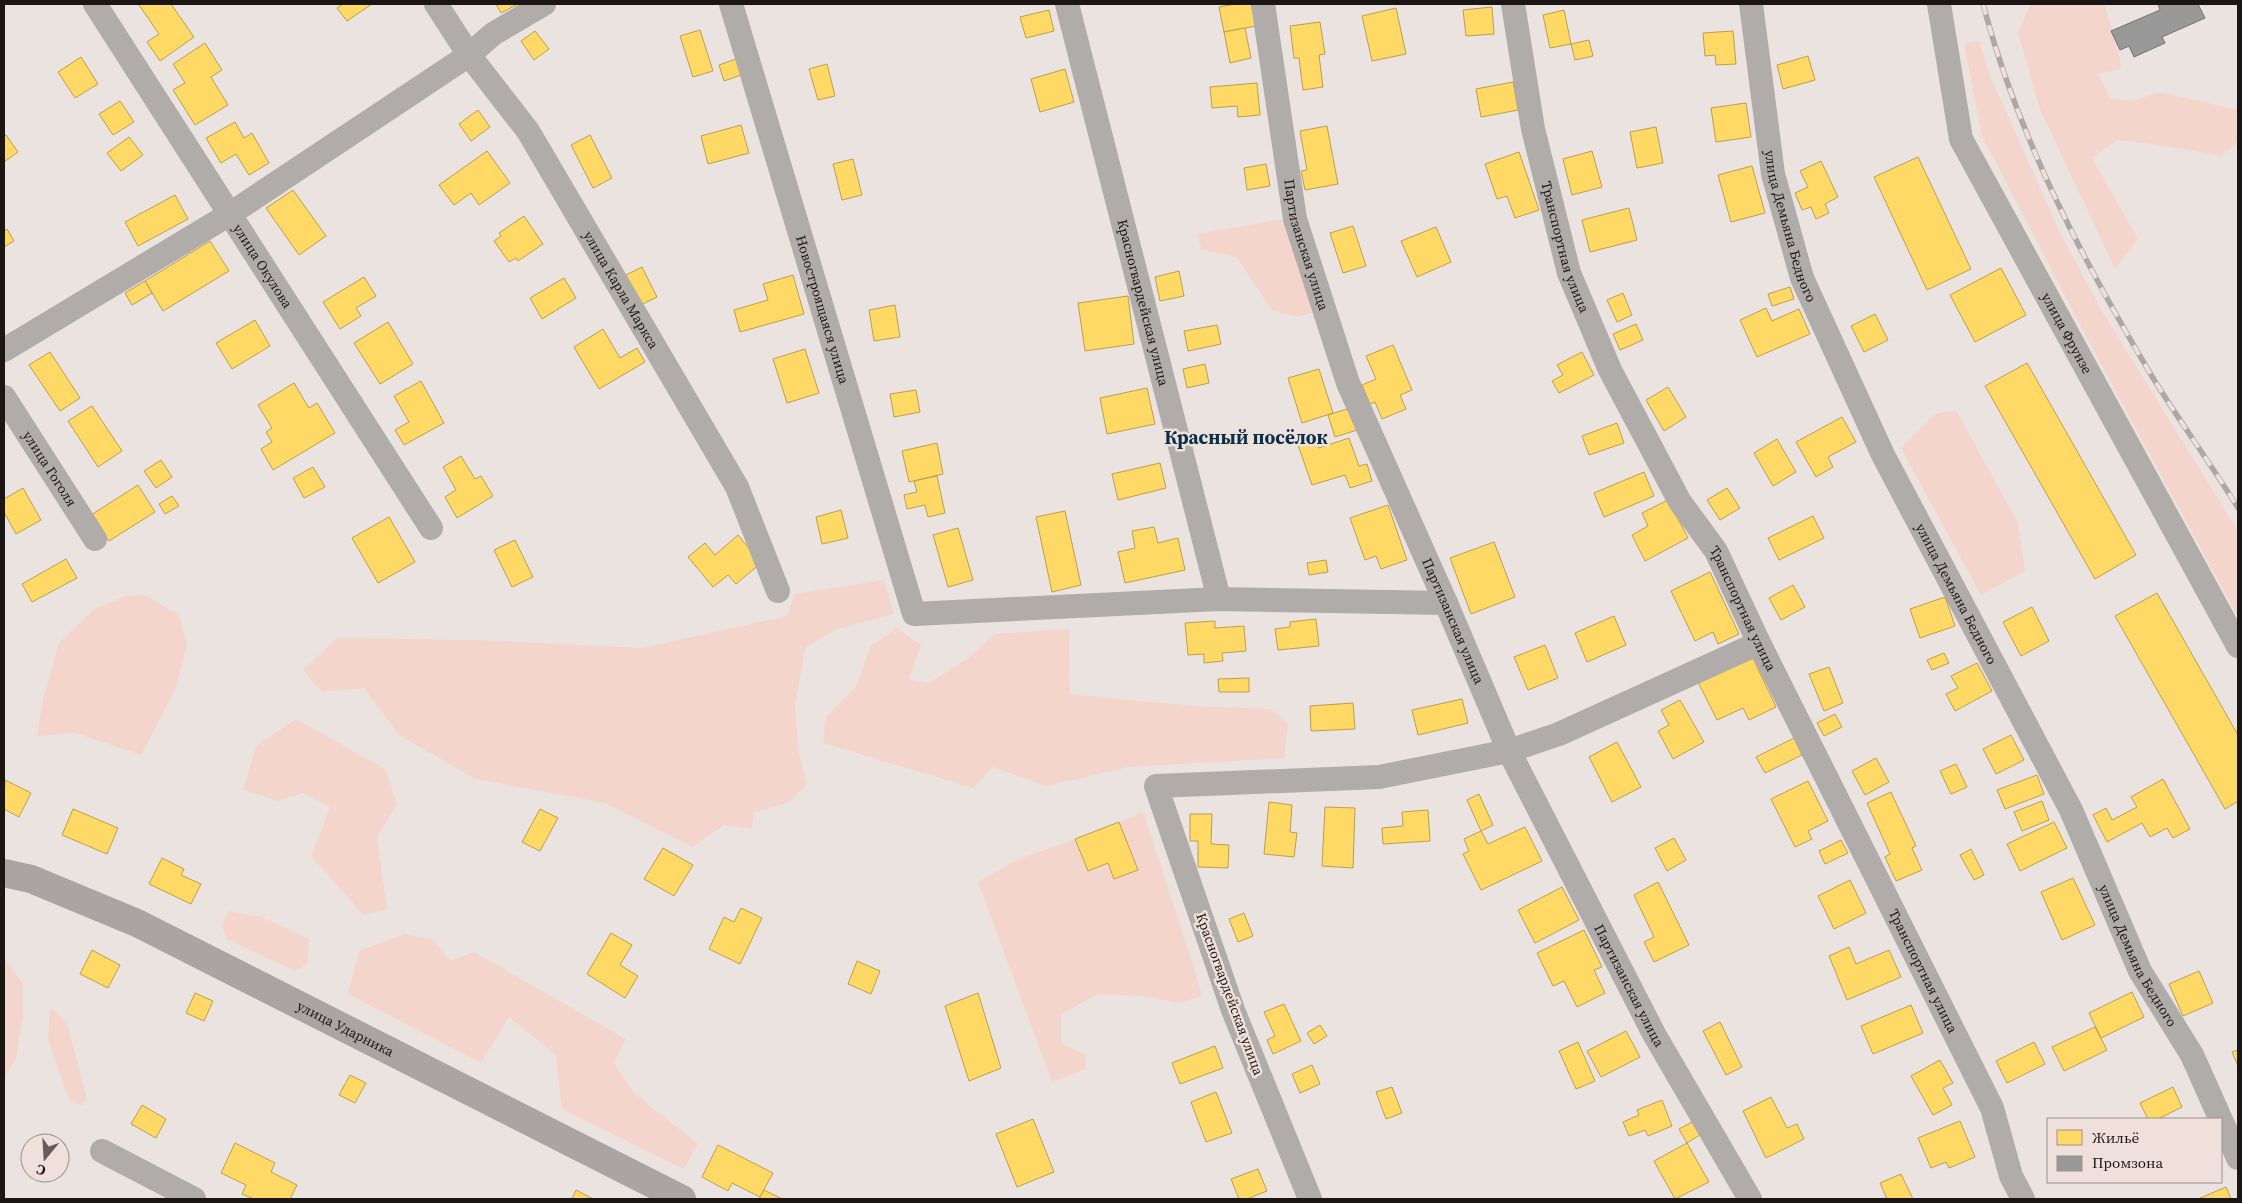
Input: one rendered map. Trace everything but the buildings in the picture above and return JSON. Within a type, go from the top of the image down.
[{"type":"main road","name":"улица Ударника","points":[[4,872],[31,879],[137,923],[682,1199]]},
{"type":"street","name":"улица Окулова","points":[[95,4],[431,528]]},
{"type":"street","name":"улица Карла Маркса","points":[[436,4],[469,55],[528,131],[732,479],[778,590]]},
{"type":"street","points":[[4,350],[230,214],[469,55],[493,34],[544,4]]},
{"type":"street","name":"Новостроящаяся улица","points":[[731,4],[914,614],[1219,599]]},
{"type":"street","name":"Красногвардейская улица","points":[[1068,4],[1219,599]]},
{"type":"street","name":"Партизанская улица","points":[[1263,4],[1295,219],[1348,383],[1446,603],[1509,751],[1654,1034],[1750,1199]]},
{"type":"street","name":"Транспортная улица","points":[[1513,4],[1533,129],[1570,273],[1610,370],[1680,502],[1716,551],[1759,643],[1992,1108],[2011,1176],[2023,1199]]},
{"type":"street","name":"улица Демьяна Бедного","points":[[1751,4],[1773,174],[1802,278],[1883,455],[2071,810],[2140,971],[2192,1055],[2220,1118]]},
{"type":"street","name":"улица Фрунзе","points":[[1939,4],[1961,140],[2238,646]]},
{"type":"street","name":"улица Гоголя","points":[[4,397],[95,539]]},
{"type":"street","points":[[1219,599],[1446,603]]},
{"type":"street","points":[[1509,751],[1558,734],[1759,643]]},
{"type":"street","name":"Красногвардейская улица","points":[[1310,1199],[1233,1010],[1156,786],[1379,777],[1509,751]]},
{"type":"street","name":"улица Демьяна Бедного","points":[[2222,1122],[2238,1158]]},
{"type":"street","points":[[102,1151],[194,1199]]},
{"type":"shaded area","points":[[2031,4],[2105,5],[2117,45],[2121,69],[2098,74],[2110,98],[2133,101],[2159,92],[2238,110],[2238,141],[2222,156],[2117,140],[2092,158],[2138,239],[2115,269],[2040,109],[2018,32]]},
{"type":"shaded area","points":[[1979,41],[1991,78],[2061,235],[2103,313],[2238,531],[2238,617],[2095,353],[1982,136],[1964,43]]},
{"type":"shaded area","points":[[1283,219],[1318,311],[1297,317],[1272,310],[1237,258],[1201,249],[1198,234]]},
{"type":"shaded area","points":[[1956,410],[2018,523],[2025,571],[1981,595],[1901,448],[1935,414]]},
{"type":"shaded area","points":[[884,580],[894,614],[837,629],[805,648],[795,706],[799,753],[807,783],[790,802],[754,812],[752,829],[724,825],[693,847],[605,803],[475,779],[399,735],[364,688],[322,692],[303,670],[337,638],[477,640],[643,648],[787,616],[795,594]]},
{"type":"shaded area","points":[[127,595],[146,596],[179,615],[187,645],[176,688],[141,755],[75,733],[37,736],[43,699],[59,643],[93,610]]},
{"type":"shaded area","points":[[897,628],[921,645],[909,679],[929,683],[967,659],[995,634],[1069,629],[1070,694],[1192,706],[1271,709],[1288,724],[1284,758],[1128,767],[1046,786],[993,767],[973,788],[823,743],[826,717],[856,687],[870,647]]},
{"type":"shaded area","points":[[296,719],[385,769],[397,804],[377,837],[387,910],[363,914],[311,856],[330,807],[303,793],[278,801],[243,790],[256,746]]},
{"type":"shaded area","points":[[1143,812],[1202,996],[1179,1003],[1143,996],[1097,994],[1061,1015],[1061,1043],[1086,1055],[1086,1069],[1052,1082],[978,882],[1019,859],[1075,839],[1088,871],[1108,863],[1114,879],[1138,870],[1119,822]]},
{"type":"shaded area","points":[[228,911],[262,917],[309,939],[308,963],[295,971],[227,939],[222,926]]},
{"type":"shaded area","points":[[405,934],[434,940],[450,961],[474,952],[626,1039],[614,1063],[634,1093],[698,1144],[684,1169],[562,1109],[556,1055],[509,1017],[481,1063],[348,994],[359,951]]},
{"type":"shaded area","points":[[4,958],[23,984],[23,1015],[16,1059],[4,1078]]},
{"type":"shaded area","points":[[50,1007],[67,1023],[87,1099],[82,1106],[69,1100],[48,1040]]},
{"type":"railway","points":[[1983,4],[2014,102],[2055,197],[2078,243],[2153,378],[2238,508]]},
{"type":"district","name":"Красный посёлок","points":[[1246,437]]}]
